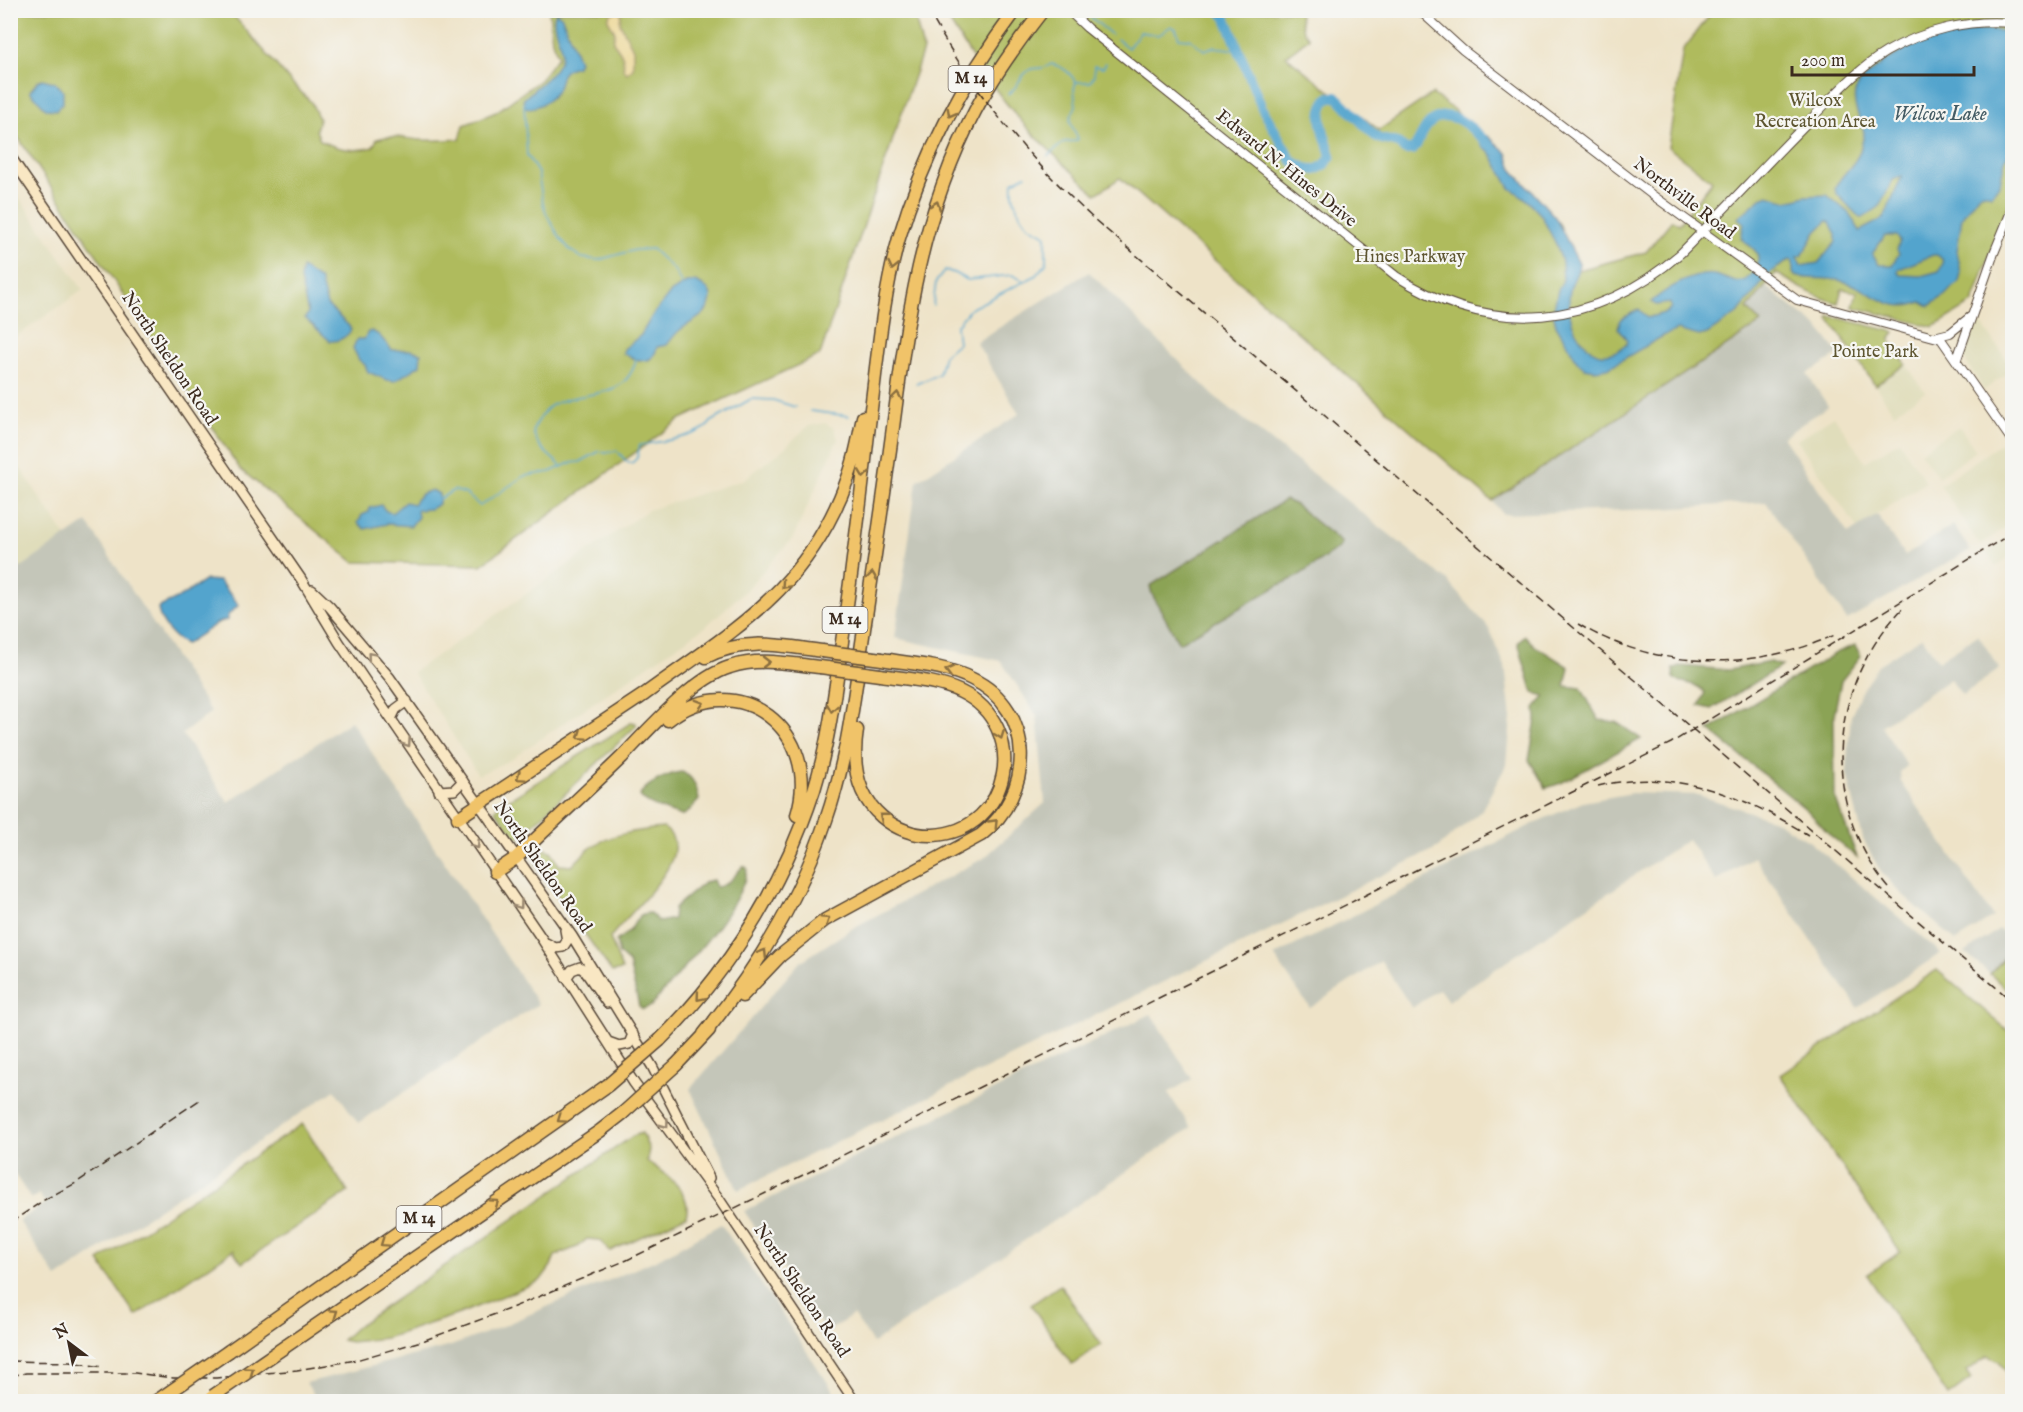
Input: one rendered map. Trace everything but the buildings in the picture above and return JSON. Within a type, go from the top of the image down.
[{"type":"highway","name":"M 14","points":[[159,1399],[608,1085],[660,1040],[692,1007],[723,969],[755,921],[797,835],[813,790],[830,723],[853,564],[878,353],[898,241],[932,151],[962,94],[1016,10]]},
{"type":"highway","name":"M 14","points":[[210,1399],[623,1113],[705,1035],[743,983],[777,930],[826,820],[849,732],[907,322],[926,236],[948,173],[975,112],[1014,49],[1043,11]]},
{"type":"highway","points":[[638,699],[755,614],[805,561],[831,519],[850,474],[878,353]]},
{"type":"highway","points":[[495,872],[516,858],[690,692],[716,672],[738,664],[756,662],[782,662],[820,667],[880,675],[934,684],[960,691],[979,704],[995,723],[1003,745],[1005,761],[1003,777],[994,800],[972,823],[942,834],[917,834],[888,822],[865,797],[858,780],[855,754],[862,684],[863,634]]},
{"type":"highway","points":[[458,818],[638,699],[709,656],[731,647],[766,644],[934,667],[961,674],[984,686],[999,699],[1011,717],[1020,741],[1020,776],[1011,802],[999,819],[975,839],[843,909],[807,933],[780,956],[705,1035]]},
{"type":"highway","points":[[618,760],[672,717],[703,702],[719,700],[739,703],[755,708],[770,717],[784,730],[793,744],[800,762],[802,780],[799,808],[777,878]]},
{"type":"main road","name":"North Sheldon Road","points":[[10,156],[301,579],[339,642],[542,939],[634,1083],[719,1199],[855,1401]]},
{"type":"main road","name":"North Sheldon Road","points":[[301,579],[329,606],[390,678],[563,923],[633,1034],[699,1156],[719,1199]]},
{"type":"main road","points":[[391,719],[396,710],[407,702]]},
{"type":"main road","points":[[439,791],[454,790],[463,781]]},
{"type":"main road","points":[[542,939],[555,948],[563,947],[567,941],[563,923]]},
{"type":"main road","points":[[566,978],[572,970],[580,968],[585,971],[613,1012],[624,1019]]},
{"type":"main road","points":[[608,1042],[624,1046],[629,1044],[633,1034]]},
{"type":"street","name":"Edward N. Hines Drive","points":[[1068,10],[1087,28],[1328,223],[1404,281],[1457,308],[1513,316],[1552,315],[1575,310],[1602,303],[1639,285],[1668,264],[1702,232],[1828,102],[1877,58],[1909,40],[1946,28],[1980,22],[2013,23]]},
{"type":"street","name":"Northville Road","points":[[1419,10],[1463,50],[1702,232],[1797,300],[1936,336]]},
{"type":"street","points":[[1957,359],[2013,209]]},
{"type":"street","points":[[1936,336],[1950,333],[1973,314]]},
{"type":"street","points":[[1936,336],[1945,342],[2013,441]]},
{"type":"shaded area","points":[[10,184],[83,290],[11,340],[10,340]]},
{"type":"shaded area","points":[[1089,272],[1213,395],[1447,580],[1488,627],[1505,666],[1511,718],[1507,764],[1481,811],[1437,848],[738,1190],[690,1089],[800,962],[853,928],[984,858],[1045,803],[1037,716],[1001,661],[895,638],[917,481],[1019,414],[976,342]]},
{"type":"shaded area","points":[[1766,287],[1818,327],[1839,354],[1807,374],[1828,406],[1783,437],[1848,534],[1877,515],[1905,556],[1953,525],[1970,550],[1847,620],[1766,502],[1660,509],[1503,514],[1492,501],[1760,324],[1746,310]]},
{"type":"shaded area","points":[[1977,317],[2012,367],[2012,370],[1984,390],[1963,357]]},
{"type":"shaded area","points":[[1906,364],[1925,392],[1894,413],[1875,385]]},
{"type":"shaded area","points":[[1834,416],[1865,462],[1899,441],[1926,482],[1857,528],[1797,440]]},
{"type":"shaded area","points":[[825,423],[834,428],[838,439],[793,538],[746,590],[705,627],[508,761],[478,775],[413,672],[648,510],[743,480],[779,453],[808,426]]},
{"type":"shaded area","points":[[1959,426],[1976,451],[1938,477],[1920,452]]},
{"type":"shaded area","points":[[2006,440],[2012,450],[2012,523],[1980,545],[1940,485]]},
{"type":"shaded area","points":[[10,452],[66,537],[11,575],[10,575]]},
{"type":"shaded area","points":[[87,522],[211,712],[182,734],[228,802],[351,721],[538,1004],[358,1123],[335,1090],[57,1278],[19,1221],[45,1203],[39,1194],[31,1199],[11,1169],[10,575]]},
{"type":"shaded area","points":[[2012,536],[2012,555],[1996,566],[1987,553]]},
{"type":"shaded area","points":[[1978,635],[2000,669],[1962,695],[1950,679],[1881,726],[1907,766],[1900,772],[1901,782],[1993,917],[1956,941],[1901,893],[1881,872],[1863,839],[1847,774],[1848,751],[1851,716],[1860,694],[1878,665],[1922,637],[1938,661]]},
{"type":"shaded area","points":[[1632,793],[1698,795],[1774,820],[1810,842],[1941,953],[1858,1008],[1754,857],[1716,881],[1688,839],[1448,1001],[1439,989],[1412,1008],[1381,961],[1310,1008],[1274,956],[1541,820],[1583,802]]},
{"type":"shaded area","points":[[1999,929],[2012,938],[2012,949],[1990,974],[1965,953]]},
{"type":"shaded area","points":[[1151,1014],[1192,1079],[1168,1093],[1191,1128],[873,1343],[853,1315],[827,1332],[744,1211]]},
{"type":"shaded area","points":[[721,1224],[840,1401],[319,1402],[306,1383],[451,1346],[491,1331],[658,1259]]},
{"type":"green space","points":[[220,10],[234,16],[311,102],[319,119],[316,130],[320,140],[339,148],[353,150],[373,147],[377,139],[388,137],[426,140],[460,139],[464,125],[496,112],[540,80],[558,56],[552,41],[549,11],[911,11],[916,21],[923,50],[820,355],[681,419],[481,565],[354,562],[240,469],[11,127],[10,11]]},
{"type":"green space","name":"Hines Parkway","points":[[943,11],[1299,11],[1303,31],[1309,38],[1286,56],[1379,130],[1432,94],[1453,109],[1560,225],[1575,271],[1646,252],[1672,220],[1679,224],[1712,181],[1668,147],[1683,50],[1713,11],[2012,11],[2012,198],[2003,217],[1973,303],[1934,327],[1853,307],[1857,292],[1842,289],[1838,303],[1830,301],[1806,291],[1776,273],[1747,309],[1761,323],[1492,501],[1120,178],[1096,194],[1041,142],[1012,110],[980,69]]},
{"type":"green space","name":"Pointe Park","points":[[1830,316],[1895,332],[1890,340],[1906,364],[1875,385],[1829,319]]},
{"type":"green space","points":[[1285,500],[1294,504],[1342,543],[1339,548],[1295,578],[1179,643],[1152,594],[1150,586]]},
{"type":"green space","points":[[1525,636],[1535,646],[1569,667],[1565,686],[1581,688],[1599,720],[1616,722],[1641,739],[1561,783],[1546,788],[1529,760],[1536,719],[1535,708],[1545,696],[1533,693],[1518,643]]},
{"type":"green space","points":[[1855,645],[1861,656],[1841,681],[1834,715],[1835,797],[1857,857],[1831,836],[1808,811],[1709,730],[1836,653]]},
{"type":"green space","points":[[1770,662],[1782,666],[1712,709],[1699,706],[1705,692],[1691,684],[1674,680],[1673,669],[1680,666],[1729,670]]},
{"type":"green space","points":[[632,722],[636,723],[636,726],[518,839],[516,838],[495,810],[496,808]]},
{"type":"green space","points":[[682,772],[694,783],[699,800],[687,813],[681,816],[648,803],[640,796],[646,788],[658,780]]},
{"type":"green space","points":[[664,828],[673,839],[674,853],[668,868],[657,884],[610,938],[622,970],[612,972],[536,865],[534,858],[546,849],[552,852],[559,865],[572,866],[589,849],[605,840],[615,836]]},
{"type":"green space","points":[[743,866],[747,868],[744,883],[723,920],[651,1006],[643,1009],[639,1006],[629,963],[619,954],[616,941],[629,931],[637,919],[645,913],[650,913],[659,922],[673,919],[674,908],[705,882],[713,880],[716,887],[721,886],[731,880]]},
{"type":"green space","points":[[2012,949],[2012,994],[1990,974]]},
{"type":"green space","points":[[1937,970],[2012,1034],[2012,1380],[1999,1361],[1988,1356],[1966,1371],[1971,1379],[1948,1396],[1867,1275],[1900,1252],[1780,1075]]},
{"type":"green space","points":[[302,1124],[348,1192],[242,1263],[233,1250],[136,1316],[99,1261]]},
{"type":"green space","points":[[642,1133],[649,1149],[647,1161],[669,1177],[681,1191],[687,1207],[686,1216],[610,1251],[599,1240],[587,1239],[577,1247],[555,1256],[540,1281],[459,1314],[386,1338],[351,1342],[342,1340],[356,1327],[633,1136]]},
{"type":"green space","points":[[1060,1285],[1101,1344],[1072,1365],[1031,1305]]},
{"type":"sand","points":[[618,11],[621,13],[620,23],[633,49],[633,68],[627,73],[623,69],[624,61],[621,54],[613,42],[615,32],[608,20],[610,14]]},
{"type":"water","points":[[556,12],[562,17],[579,61],[577,66],[563,73],[551,98],[536,107],[526,108],[523,100],[556,68],[561,56],[554,24]]},
{"type":"water","name":"Wilcox Lake","points":[[1978,30],[2012,31],[2012,153],[2005,160],[2000,184],[1991,195],[1984,193],[1978,195],[1962,217],[1957,251],[1961,273],[1959,282],[1943,297],[1929,306],[1921,302],[1899,306],[1880,299],[1853,284],[1830,279],[1795,276],[1793,261],[1790,260],[1772,271],[1737,314],[1707,334],[1699,336],[1677,330],[1608,368],[1595,370],[1585,368],[1577,361],[1556,325],[1553,312],[1563,280],[1562,262],[1557,246],[1541,215],[1525,198],[1510,188],[1490,152],[1482,146],[1479,135],[1488,136],[1507,153],[1512,169],[1555,217],[1579,264],[1569,295],[1570,313],[1575,329],[1585,344],[1596,353],[1609,354],[1626,345],[1627,340],[1618,328],[1620,320],[1639,309],[1647,318],[1667,312],[1671,307],[1670,303],[1656,305],[1651,302],[1673,287],[1690,278],[1707,274],[1736,282],[1743,281],[1750,276],[1757,266],[1758,258],[1754,249],[1741,238],[1744,223],[1738,218],[1761,198],[1768,195],[1788,201],[1806,196],[1827,195],[1849,213],[1860,231],[1884,218],[1902,176],[1893,180],[1879,207],[1863,218],[1860,218],[1835,189],[1858,157],[1864,137],[1854,99],[1858,86],[1884,62],[1906,49],[1937,37]],"holes":[[[1827,221],[1830,222],[1836,235],[1836,242],[1818,263],[1801,266],[1797,257],[1802,256],[1816,232]],[[1885,236],[1897,236],[1900,241],[1897,250],[1899,254],[1892,265],[1879,265],[1872,254]],[[1933,255],[1937,255],[1943,263],[1939,271],[1921,276],[1900,275],[1899,269]]]},
{"type":"water","points":[[42,79],[54,82],[63,91],[63,102],[57,110],[46,109],[30,91]]},
{"type":"water","points":[[302,268],[320,280],[327,305],[351,330],[347,335],[336,341],[330,341],[305,318],[308,313],[300,279]]},
{"type":"water","points":[[696,282],[708,289],[711,295],[708,308],[701,316],[680,330],[667,345],[657,347],[652,358],[648,360],[639,360],[623,353],[624,349],[641,335],[670,293],[686,283]]},
{"type":"water","points":[[372,331],[379,335],[392,350],[411,350],[421,353],[420,365],[395,381],[368,372],[353,348],[357,339],[364,339],[368,332]]},
{"type":"water","points":[[432,490],[439,494],[439,504],[430,509],[417,510],[418,517],[411,526],[387,524],[365,529],[358,523],[362,515],[369,512],[370,508],[381,505],[386,511],[392,513],[405,502],[413,504],[421,494]]},
{"type":"water","points":[[206,580],[219,581],[239,605],[227,616],[227,620],[219,622],[186,644],[176,639],[168,629],[161,619],[158,608]]},
{"type":"waterway","points":[[1082,10],[1112,35]]},
{"type":"waterway","points":[[1219,10],[1226,18],[1262,108],[1292,161],[1305,168],[1315,170],[1325,165],[1331,156],[1321,118],[1324,104],[1329,97],[1337,97],[1377,138],[1398,143],[1405,150],[1413,150],[1428,125],[1444,116],[1452,117],[1468,125],[1488,144]]},
{"type":"waterway","points":[[1117,39],[1128,48],[1140,32],[1159,35],[1171,26],[1176,29],[1179,38],[1190,39],[1204,50],[1213,47],[1239,50]]},
{"type":"waterway","points":[[1077,82],[1090,82],[1094,76],[1094,66],[1103,68],[1106,63]]},
{"type":"waterway","points":[[1008,94],[1028,71],[1051,64],[1066,70],[1076,82],[1074,89],[1076,106],[1070,121],[1078,139],[1064,142],[1048,156]]},
{"type":"waterway","points":[[524,103],[527,155],[538,173],[547,215],[570,250],[582,258],[598,260],[635,250],[652,249],[674,270],[682,285]]},
{"type":"waterway","points":[[916,384],[939,374],[944,355],[958,343],[956,326],[970,309],[1035,276],[1046,264],[1046,236],[1025,222],[1015,200],[1013,182],[1026,175]]},
{"type":"waterway","points":[[933,305],[936,282],[945,270],[967,280],[1012,275],[1024,281]]},
{"type":"waterway","points":[[561,466],[540,447],[534,434],[535,427],[543,414],[556,403],[614,388],[624,382],[636,359]]},
{"type":"waterway","points":[[619,453],[626,461],[632,463],[637,458],[640,445],[679,438],[699,431],[751,399],[773,400],[795,407]]},
{"type":"waterway","points":[[810,411],[849,416]]},
{"type":"waterway","points":[[439,499],[454,490],[466,494],[480,506],[524,476],[550,472],[570,463],[580,462],[600,451],[605,453],[617,451]]},
{"type":"railway","points":[[928,10],[963,68],[1002,122],[1047,173],[1095,220],[2012,1001]]},
{"type":"railway","points":[[10,1376],[26,1373],[135,1373],[173,1378],[216,1378],[297,1370],[356,1360],[425,1340],[509,1309],[627,1260],[791,1181],[1671,743],[2012,533]]},
{"type":"railway","points":[[1889,888],[1866,855],[1851,819],[1843,782],[1841,744],[1847,707],[1860,671],[1879,637],[1905,606]]},
{"type":"railway","points":[[1578,624],[1640,651],[1672,658],[1705,661],[1739,660],[1772,655],[1804,647],[1835,635]]},
{"type":"railway","points":[[1598,786],[1626,781],[1654,780],[1708,789],[1759,808],[1808,835]]},
{"type":"railway","points":[[10,1019],[19,1013]]},
{"type":"railway","points":[[10,1223],[44,1200],[76,1183],[201,1099]]},
{"type":"railway","points":[[10,1361],[69,1362],[103,1367]]},
{"type":"park label","name":"Wilcox Recreation Area","points":[[1815,111]]}]
